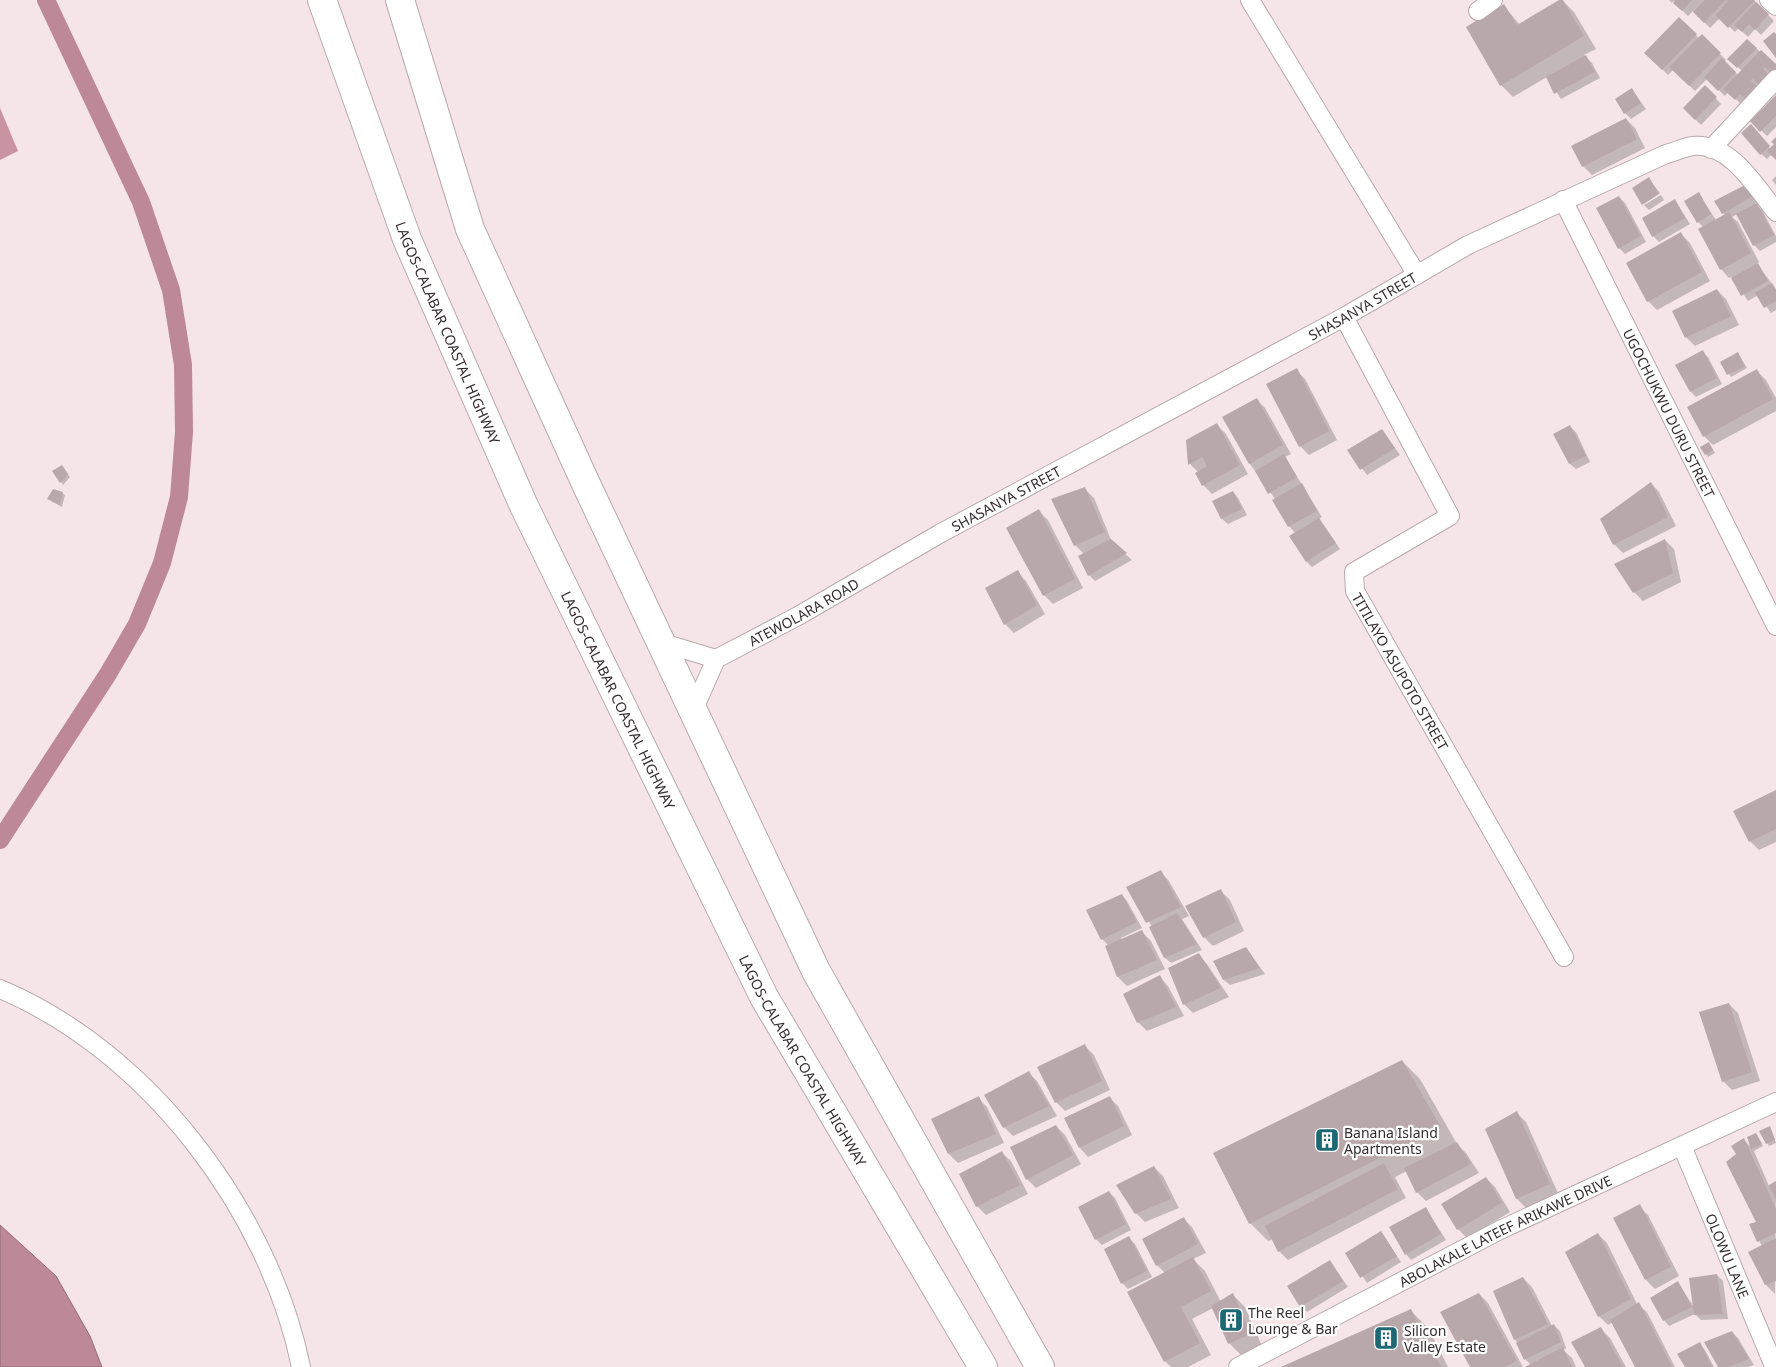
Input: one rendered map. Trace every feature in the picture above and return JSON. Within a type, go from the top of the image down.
[{"type":"highway","name":"LAGOS-CALABAR COASTAL HIGHWAY","points":[[322,0],[407,239],[524,506],[764,997],[983,1367]]},
{"type":"highway","points":[[400,0],[470,229],[660,642],[816,971],[1040,1367]]},
{"type":"street","points":[[1250,0],[1417,275]]},
{"type":"street","points":[[1478,11],[1494,0]]},
{"type":"street","points":[[1770,0],[1776,6]]},
{"type":"street","points":[[1712,149],[1776,79]]},
{"type":"street","name":"SHASANYA STREET","points":[[941,533],[1344,317],[1468,245],[1666,154],[1693,146],[1712,149],[1730,158],[1776,212]]},
{"type":"street","name":"UGOCHUKWU DURU STREET","points":[[1563,200],[1776,626]]},
{"type":"street","name":"TITILAYO ASUPOTO STREET","points":[[1344,317],[1450,516],[1354,572],[1355,591],[1564,957]]},
{"type":"street","name":"ATEWOLARA ROAD","points":[[716,659],[798,616],[941,533]]},
{"type":"street","points":[[660,642],[716,659],[693,711]]},
{"type":"street","points":[[0,989],[22,998],[68,1026],[110,1056],[159,1100],[201,1154],[240,1212],[270,1271],[293,1329],[301,1367]]},
{"type":"street","name":"ABOLAKALE LATEEF ARIKAWE DRIVE","points":[[1238,1367],[1500,1230],[1776,1102]]},
{"type":"street","name":"OLOWU LANE","points":[[1682,1146],[1774,1366]]},
{"type":"shaded area","points":[[0,108],[18,151],[0,160]]},
{"type":"shaded area","points":[[0,1225],[56,1276],[90,1336],[102,1367],[0,1367]]},
{"type":"building","points":[[1559,0],[1563,0],[1584,36],[1500,86],[1466,27],[1504,4],[1517,25]]},
{"type":"building","points":[[1676,0],[1692,0],[1682,11],[1673,3]]},
{"type":"building","points":[[1705,0],[1726,0],[1704,23],[1693,12]]},
{"type":"building","points":[[1729,0],[1755,0],[1728,28],[1715,15]]},
{"type":"building","points":[[1756,2],[1769,14],[1755,30],[1749,24],[1742,32],[1734,25]]},
{"type":"building","points":[[1679,17],[1697,34],[1662,70],[1644,53]]},
{"type":"building","points":[[1774,32],[1776,34],[1776,58],[1763,41]]},
{"type":"building","points":[[1702,34],[1721,53],[1689,86],[1669,67]]},
{"type":"building","points":[[1747,39],[1757,48],[1737,68],[1727,59]]},
{"type":"building","points":[[1761,50],[1776,64],[1776,68],[1771,73],[1765,67],[1763,69],[1770,76],[1760,86],[1753,79],[1751,81],[1758,87],[1746,99],[1740,94],[1735,100],[1723,89]]},
{"type":"building","points":[[1586,55],[1595,72],[1554,94],[1546,77]]},
{"type":"building","points":[[1722,58],[1736,72],[1718,91],[1704,77]]},
{"type":"building","points":[[1705,85],[1717,97],[1695,120],[1683,108]]},
{"type":"building","points":[[1632,88],[1641,103],[1624,114],[1615,99]]},
{"type":"building","points":[[1776,95],[1776,116],[1760,132],[1750,121]]},
{"type":"building","points":[[1626,118],[1637,139],[1582,167],[1571,146]]},
{"type":"building","points":[[1751,124],[1770,146],[1760,155],[1741,133]]},
{"type":"building","points":[[1776,137],[1776,160],[1767,151],[1774,144],[1771,142]]},
{"type":"building","points":[[1649,177],[1659,194],[1642,205],[1632,188]]},
{"type":"building","points":[[1749,183],[1755,195],[1722,214],[1714,201]]},
{"type":"building","points":[[1699,192],[1711,214],[1697,223],[1684,201]]},
{"type":"building","points":[[1619,196],[1641,236],[1618,249],[1596,208]]},
{"type":"building","points":[[1675,199],[1685,218],[1652,237],[1642,218]]},
{"type":"building","points":[[1757,203],[1774,235],[1753,246],[1736,214]]},
{"type":"building","points":[[1729,212],[1751,253],[1720,270],[1698,229]]},
{"type":"building","points":[[1681,232],[1702,272],[1647,302],[1626,263]]},
{"type":"building","points":[[1758,263],[1768,281],[1741,296],[1731,278]]},
{"type":"building","points":[[1772,283],[1776,290],[1776,301],[1764,308],[1755,293]]},
{"type":"building","points":[[1717,289],[1731,316],[1685,338],[1672,311]]},
{"type":"building","points":[[1703,350],[1717,378],[1690,392],[1675,365]]},
{"type":"building","points":[[1738,352],[1745,366],[1727,375],[1720,362]]},
{"type":"building","points":[[1297,368],[1329,431],[1299,447],[1266,384]]},
{"type":"building","points":[[1757,369],[1773,399],[1703,437],[1687,407]]},
{"type":"building","points":[[1257,398],[1283,445],[1249,464],[1222,417]]},
{"type":"building","points":[[1217,423],[1240,465],[1202,486],[1195,473],[1207,466],[1202,457],[1188,465],[1186,440]]},
{"type":"building","points":[[1570,425],[1586,456],[1569,464],[1553,434]]},
{"type":"building","points":[[1382,429],[1395,448],[1360,470],[1347,450]]},
{"type":"building","points":[[1709,442],[1713,450],[1705,455],[1700,447]]},
{"type":"building","points":[[1284,454],[1297,477],[1268,494],[1255,471]]},
{"type":"building","points":[[62,465],[68,474],[60,483],[52,471]]},
{"type":"building","points":[[1651,482],[1668,517],[1613,545],[1600,519]]},
{"type":"building","points":[[1302,483],[1317,511],[1288,527],[1272,500]]},
{"type":"building","points":[[1085,487],[1105,532],[1074,546],[1051,499]]},
{"type":"building","points":[[53,489],[63,492],[60,505],[47,499]]},
{"type":"building","points":[[1233,491],[1242,509],[1221,519],[1212,501]]},
{"type":"building","points":[[1039,509],[1075,579],[1043,596],[1006,528]]},
{"type":"building","points":[[1319,518],[1336,543],[1306,562],[1289,536]]},
{"type":"building","points":[[1111,539],[1127,553],[1088,576],[1078,556]]},
{"type":"building","points":[[1665,539],[1673,573],[1633,593],[1614,564]]},
{"type":"building","points":[[1018,570],[1037,605],[1004,625],[985,588]]},
{"type":"building","points":[[1776,790],[1776,829],[1749,842],[1733,811]]},
{"type":"building","points":[[1161,870],[1181,907],[1146,923],[1126,887]]},
{"type":"building","points":[[1221,889],[1236,922],[1203,938],[1185,906]]},
{"type":"building","points":[[1122,894],[1137,922],[1101,940],[1086,910]]},
{"type":"building","points":[[1177,913],[1197,944],[1164,958],[1149,927]]},
{"type":"building","points":[[1142,930],[1157,960],[1117,977],[1105,946]]},
{"type":"building","points":[[1246,947],[1260,968],[1223,980],[1213,961]]},
{"type":"building","points":[[1199,953],[1221,988],[1183,1005],[1168,968]]},
{"type":"building","points":[[1160,975],[1176,1007],[1137,1023],[1123,994]]},
{"type":"building","points":[[1729,1003],[1752,1072],[1722,1082],[1699,1012]]},
{"type":"building","points":[[1085,1044],[1102,1081],[1055,1103],[1037,1067]]},
{"type":"building","name":"Banana Island Apartments","points":[[1402,1060],[1441,1127],[1249,1224],[1213,1153]]},
{"type":"building","points":[[1029,1071],[1049,1106],[1003,1128],[984,1095]]},
{"type":"building","points":[[979,1096],[996,1134],[948,1154],[931,1119]]},
{"type":"building","points":[[1110,1096],[1124,1126],[1079,1148],[1064,1118]]},
{"type":"building","points":[[1517,1111],[1550,1184],[1516,1199],[1485,1129]]},
{"type":"building","points":[[1056,1125],[1073,1155],[1026,1180],[1010,1147]]},
{"type":"building","points":[[1770,1126],[1775,1140],[1766,1144],[1759,1131]]},
{"type":"building","points":[[1756,1133],[1762,1144],[1751,1149],[1747,1137]]},
{"type":"building","points":[[1744,1138],[1776,1209],[1776,1233],[1757,1242],[1749,1224],[1756,1222],[1726,1162],[1736,1154],[1731,1146]]},
{"type":"building","points":[[1457,1142],[1471,1164],[1416,1193],[1404,1168]]},
{"type":"building","points":[[1002,1151],[1020,1185],[976,1207],[959,1174]]},
{"type":"building","points":[[1384,1163],[1398,1189],[1278,1252],[1265,1226]]},
{"type":"building","points":[[1154,1166],[1171,1199],[1135,1214],[1116,1185]]},
{"type":"building","points":[[1486,1177],[1502,1203],[1457,1230],[1441,1204]]},
{"type":"building","points":[[1776,1181],[1776,1200],[1769,1185]]},
{"type":"building","points":[[1109,1191],[1126,1224],[1095,1240],[1078,1207]]},
{"type":"building","points":[[1640,1204],[1671,1267],[1645,1280],[1613,1218]]},
{"type":"building","points":[[1426,1207],[1441,1234],[1405,1255],[1389,1227]]},
{"type":"building","points":[[1184,1217],[1198,1244],[1156,1266],[1142,1239]]},
{"type":"building","points":[[1381,1231],[1397,1256],[1360,1278],[1345,1253]]},
{"type":"building","points":[[1598,1233],[1631,1299],[1598,1317],[1565,1252]]},
{"type":"building","points":[[1129,1236],[1147,1271],[1121,1284],[1104,1249]]},
{"type":"building","points":[[1776,1238],[1776,1281],[1765,1285],[1748,1252]]},
{"type":"building","points":[[1193,1257],[1211,1291],[1181,1307],[1200,1343],[1164,1362],[1127,1292]]},
{"type":"building","points":[[1330,1260],[1343,1281],[1300,1307],[1287,1286]]},
{"type":"building","points":[[1717,1274],[1723,1314],[1694,1315],[1689,1278]]},
{"type":"building","points":[[1523,1277],[1548,1324],[1514,1340],[1493,1291]]},
{"type":"building","points":[[1678,1281],[1692,1307],[1663,1321],[1650,1298]]},
{"type":"building","name":"The Reel Lounge & Bar","points":[[1233,1293],[1251,1334],[1228,1344],[1211,1306]]},
{"type":"building","points":[[1479,1293],[1517,1361],[1505,1367],[1470,1367],[1440,1312]]},
{"type":"building","points":[[1639,1302],[1672,1367],[1635,1367],[1610,1320]]},
{"type":"building","name":"Silicon Valley Estate","points":[[1411,1309],[1441,1367],[1281,1367]]},
{"type":"building","points":[[1554,1324],[1561,1342],[1524,1360],[1516,1343]]},
{"type":"building","points":[[1601,1327],[1623,1367],[1585,1367],[1571,1342]]},
{"type":"building","points":[[1732,1331],[1749,1359],[1729,1367],[1718,1367],[1704,1342]]},
{"type":"building","points":[[1700,1342],[1712,1367],[1685,1367],[1677,1354]]},
{"type":"building","points":[[1563,1347],[1572,1367],[1525,1367]]},
{"type":"waterway","points":[[0,840],[108,674],[137,624],[162,563],[179,497],[184,432],[183,365],[171,290],[141,202],[46,0]]},
{"type":"place","name":"Banana Island Apartments","points":[[1327,1140]]},
{"type":"place","name":"The Reel Lounge & Bar","points":[[1231,1320]]},
{"type":"place","name":"Silicon Valley Estate","points":[[1386,1338]]}]
